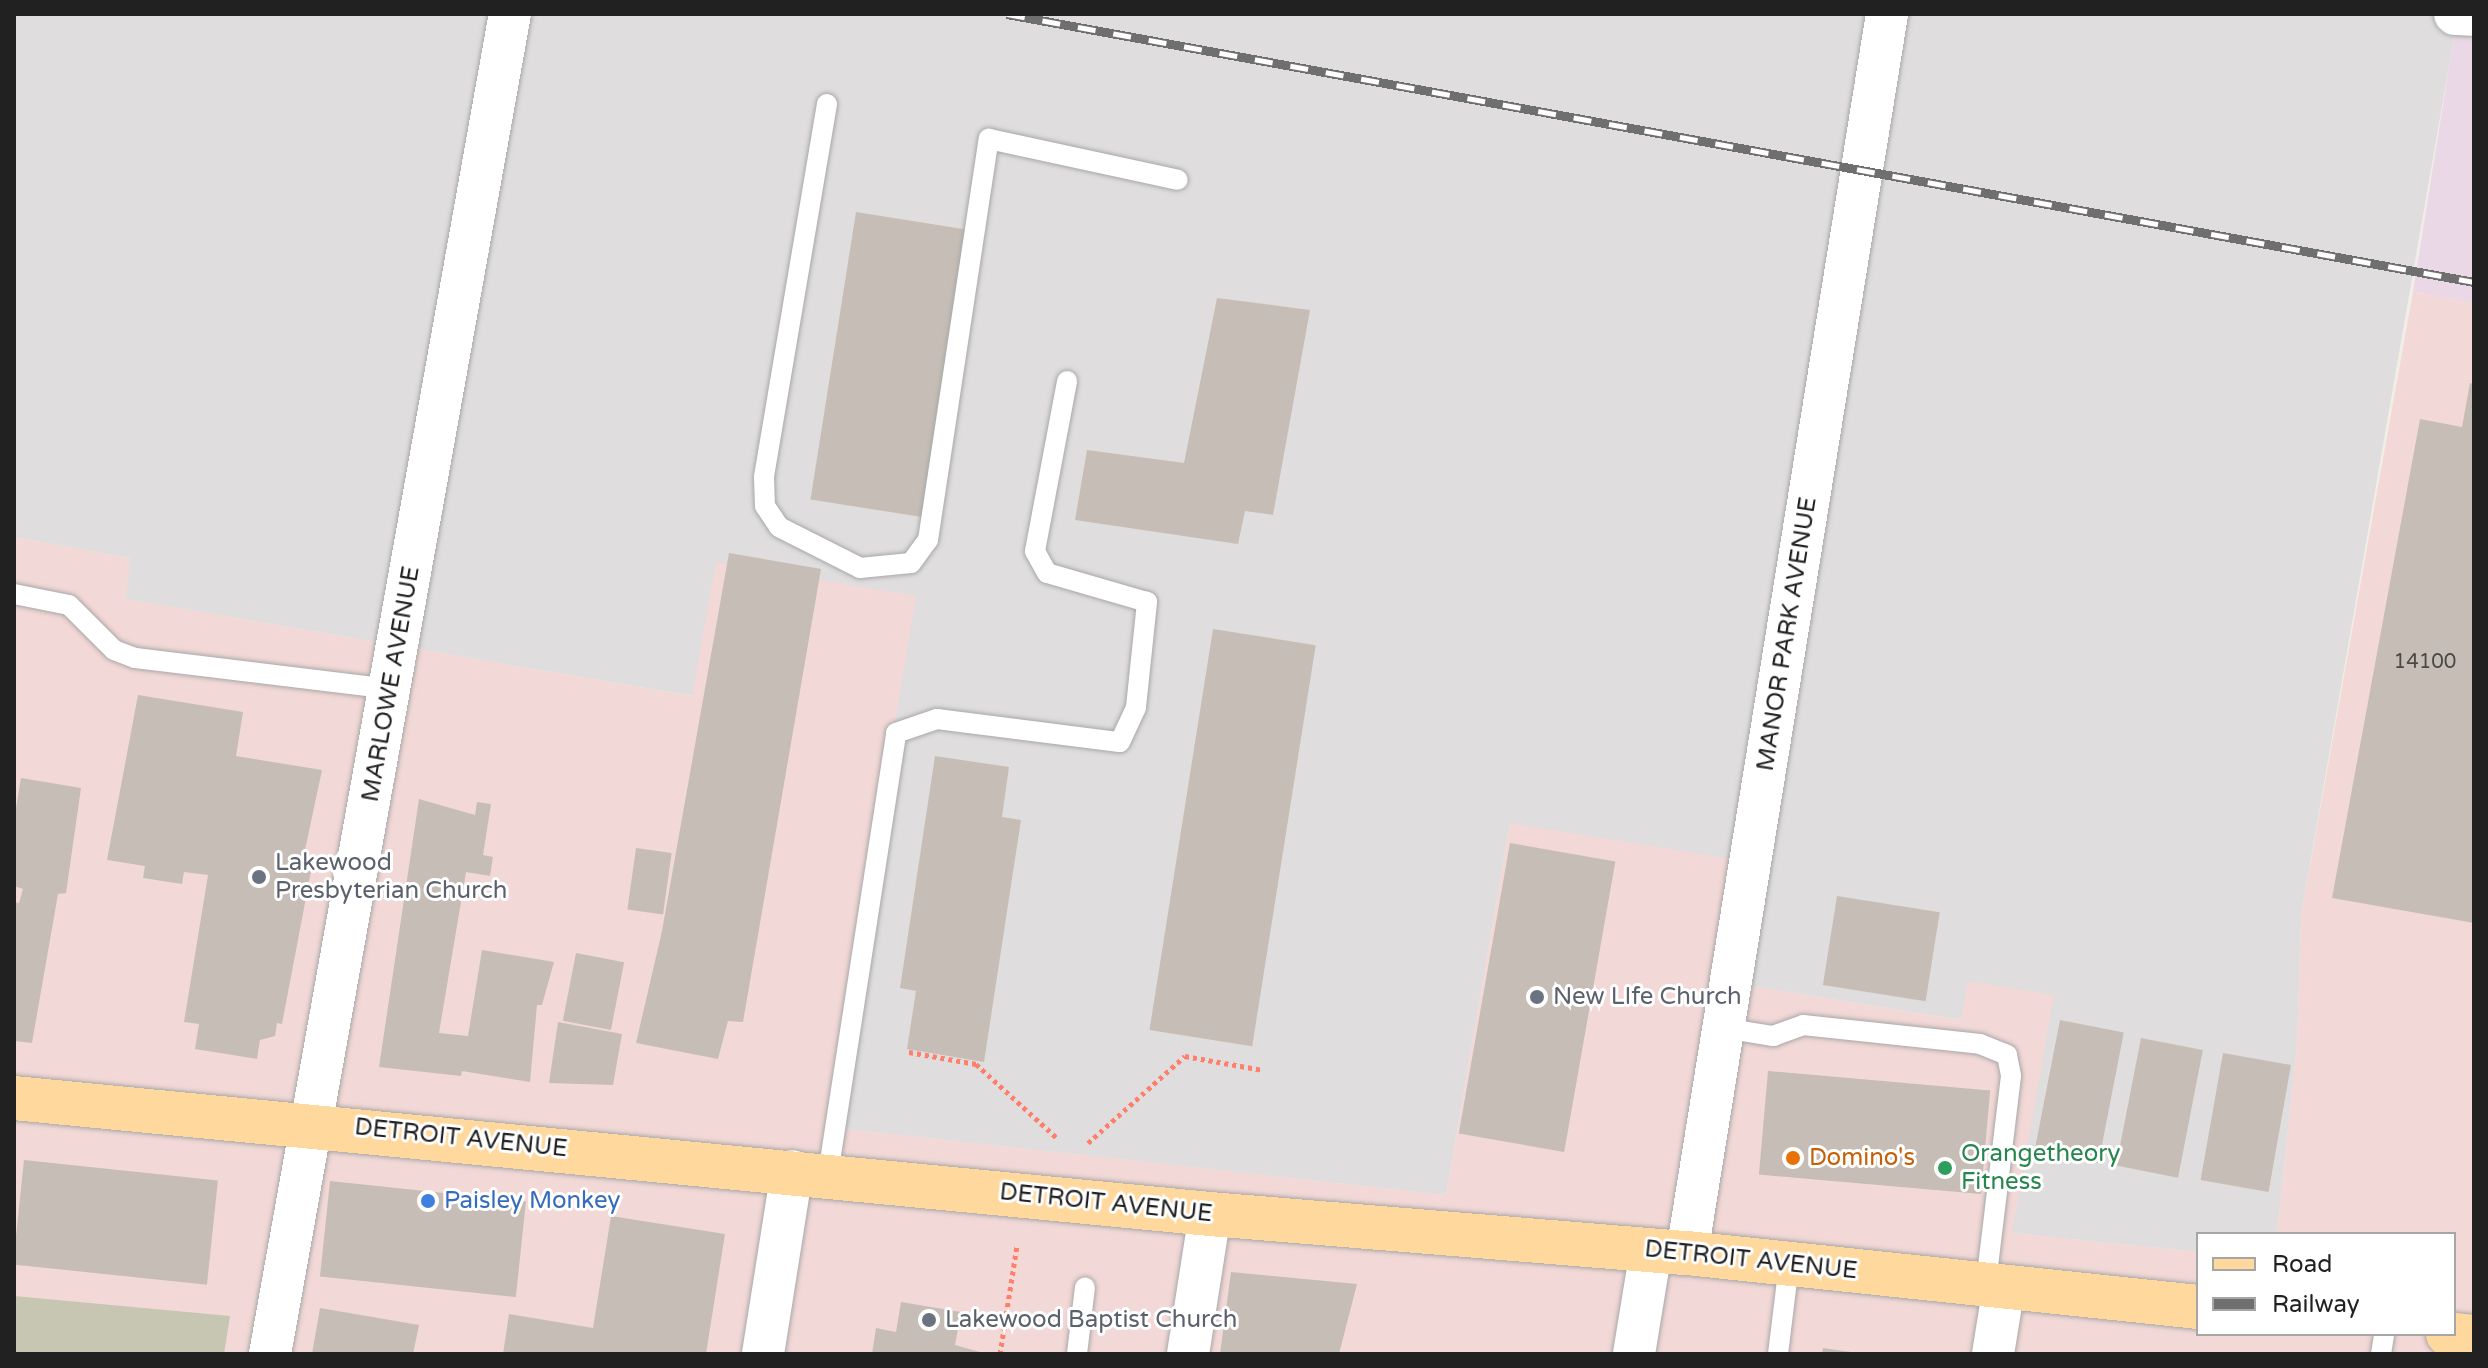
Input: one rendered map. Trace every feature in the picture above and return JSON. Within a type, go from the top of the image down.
[{"type":"main road","name":"DETROIT AVENUE","points":[[14,1098],[312,1123],[1210,1214],[1669,1252],[2196,1307]]},
{"type":"street","name":"MARLOWE AVENUE","points":[[270,1354],[510,14]]},
{"type":"street","name":"MANOR PARK AVENUE","points":[[1634,1354],[1669,1252],[1723,1028],[1887,14]]},
{"type":"street","points":[[2455,14],[2474,15]]},
{"type":"street","points":[[763,1354],[810,1172]]},
{"type":"street","points":[[1188,1354],[1210,1214]]},
{"type":"street","points":[[1993,1354],[1995,1285]]},
{"type":"lane","points":[[827,104],[764,478],[765,506],[779,527],[860,568],[911,563],[928,540],[989,139],[1178,180]]},
{"type":"lane","points":[[810,1172],[896,733],[937,719],[1120,742],[1136,707],[1147,602],[1104,585],[1047,573],[1035,551],[1067,381]]},
{"type":"lane","points":[[14,594],[69,605],[114,650],[135,658],[390,689]]},
{"type":"lane","points":[[1723,1028],[1773,1036],[1803,1025],[1980,1044],[2007,1055],[2011,1076],[1995,1285]]},
{"type":"lane","points":[[1778,1354],[1789,1264]]},
{"type":"lane","points":[[1077,1354],[1085,1287]]},
{"type":"path","points":[[909,1052],[976,1064],[1058,1139]]},
{"type":"path","points":[[1088,1143],[1185,1056],[1263,1070]]},
{"type":"path","points":[[1000,1354],[1017,1245]]},
{"type":"shaded area","points":[[14,14],[2474,14],[2474,39],[2454,37],[2301,916],[2297,1045],[2277,1232],[2196,1232],[2196,1252],[2012,1233],[1962,1020],[1738,984],[1510,823],[1446,1195],[827,1127],[693,696],[125,599],[130,558],[14,537]]},
{"type":"shaded area","points":[[2454,36],[2474,39],[2474,303],[2413,292]]},
{"type":"shaded area","points":[[2413,292],[2474,303],[2474,1354],[14,1354],[14,537],[130,558],[126,599],[692,696],[716,562],[916,596],[828,1127],[1446,1195],[1510,823],[1757,863],[1738,984],[1961,1020],[1968,981],[2054,995],[2012,1233],[2196,1252],[2196,1336],[2456,1336],[2456,1232],[2277,1232],[2297,1045],[2301,916]]},
{"type":"shaded area","points":[[14,1296],[230,1316],[224,1354],[14,1354]]},
{"type":"building","points":[[856,212],[968,230],[922,517],[810,499]]},
{"type":"building","points":[[1217,298],[1310,310],[1273,515],[1245,511],[1238,544],[1075,520],[1087,450],[1184,463]]},
{"type":"building","points":[[2470,383],[2474,384],[2474,923],[2332,898],[2420,419],[2462,427]]},
{"type":"building","points":[[729,553],[821,569],[743,1022],[728,1021],[718,1059],[636,1043],[662,931]]},
{"type":"building","points":[[1213,629],[1316,645],[1252,1046],[1149,1030]]},
{"type":"building","name":"Lakewood Presbyterian Church","points":[[138,695],[243,712],[236,756],[322,770],[302,864],[312,866],[282,1024],[277,1023],[275,1036],[260,1040],[257,1059],[195,1049],[199,1024],[184,1022],[208,875],[184,872],[182,884],[143,878],[145,866],[107,860]]},
{"type":"building","points":[[935,756],[1009,767],[1002,817],[1021,820],[984,1062],[907,1049],[916,991],[900,988]]},
{"type":"building","points":[[21,778],[81,788],[66,893],[58,894],[32,1043],[14,1041],[14,902],[19,903],[23,889],[14,886],[14,820]]},
{"type":"building","points":[[419,799],[475,815],[477,802],[491,804],[483,855],[493,857],[490,876],[466,872],[439,1033],[468,1036],[482,950],[554,962],[542,1005],[537,1005],[530,1082],[462,1071],[461,1076],[379,1067]]},
{"type":"building","name":"New LIfe Church","points":[[1510,843],[1615,862],[1564,1152],[1459,1134]]},
{"type":"building","points":[[636,848],[672,853],[663,914],[627,909]]},
{"type":"building","points":[[1837,896],[1940,912],[1926,1001],[1823,985]]},
{"type":"building","points":[[576,953],[624,962],[611,1030],[563,1021]]},
{"type":"building","points":[[2060,1020],[2124,1032],[2098,1163],[2035,1151]]},
{"type":"building","points":[[558,1022],[622,1034],[613,1085],[549,1083]]},
{"type":"building","points":[[2141,1038],[2203,1050],[2178,1178],[2116,1166]]},
{"type":"building","points":[[2223,1053],[2291,1065],[2269,1192],[2201,1180]]},
{"type":"building","points":[[1768,1071],[1990,1090],[1981,1194],[1759,1175]]},
{"type":"building","points":[[24,1160],[218,1180],[207,1285],[14,1265]]},
{"type":"building","points":[[330,1181],[526,1202],[516,1297],[320,1276]]},
{"type":"building","points":[[611,1216],[725,1234],[706,1354],[503,1354],[509,1314],[593,1328]]},
{"type":"building","points":[[1231,1272],[1357,1284],[1339,1354],[1220,1354]]},
{"type":"building","name":"Lakewood Baptist Church","points":[[901,1302],[961,1312],[955,1345],[987,1354],[872,1354],[876,1328],[896,1332]]},
{"type":"building","points":[[320,1308],[419,1325],[413,1354],[312,1354]]},
{"type":"building","points":[[1823,1348],[1851,1352],[1851,1354],[1822,1354]]},
{"type":"railway","points":[[1007,14],[2474,282]]},
{"type":"place","name":"Lakewood Presbyterian Church","points":[[259,877]]},
{"type":"place","name":"New LIfe Church","points":[[1537,997]]},
{"type":"place","name":"Domino's","points":[[1793,1158]]},
{"type":"place","name":"Orangetheory Fitness","points":[[1945,1168]]},
{"type":"place","name":"Paisley Monkey","points":[[428,1201]]},
{"type":"place","name":"Lakewood Baptist Church","points":[[929,1320]]}]
